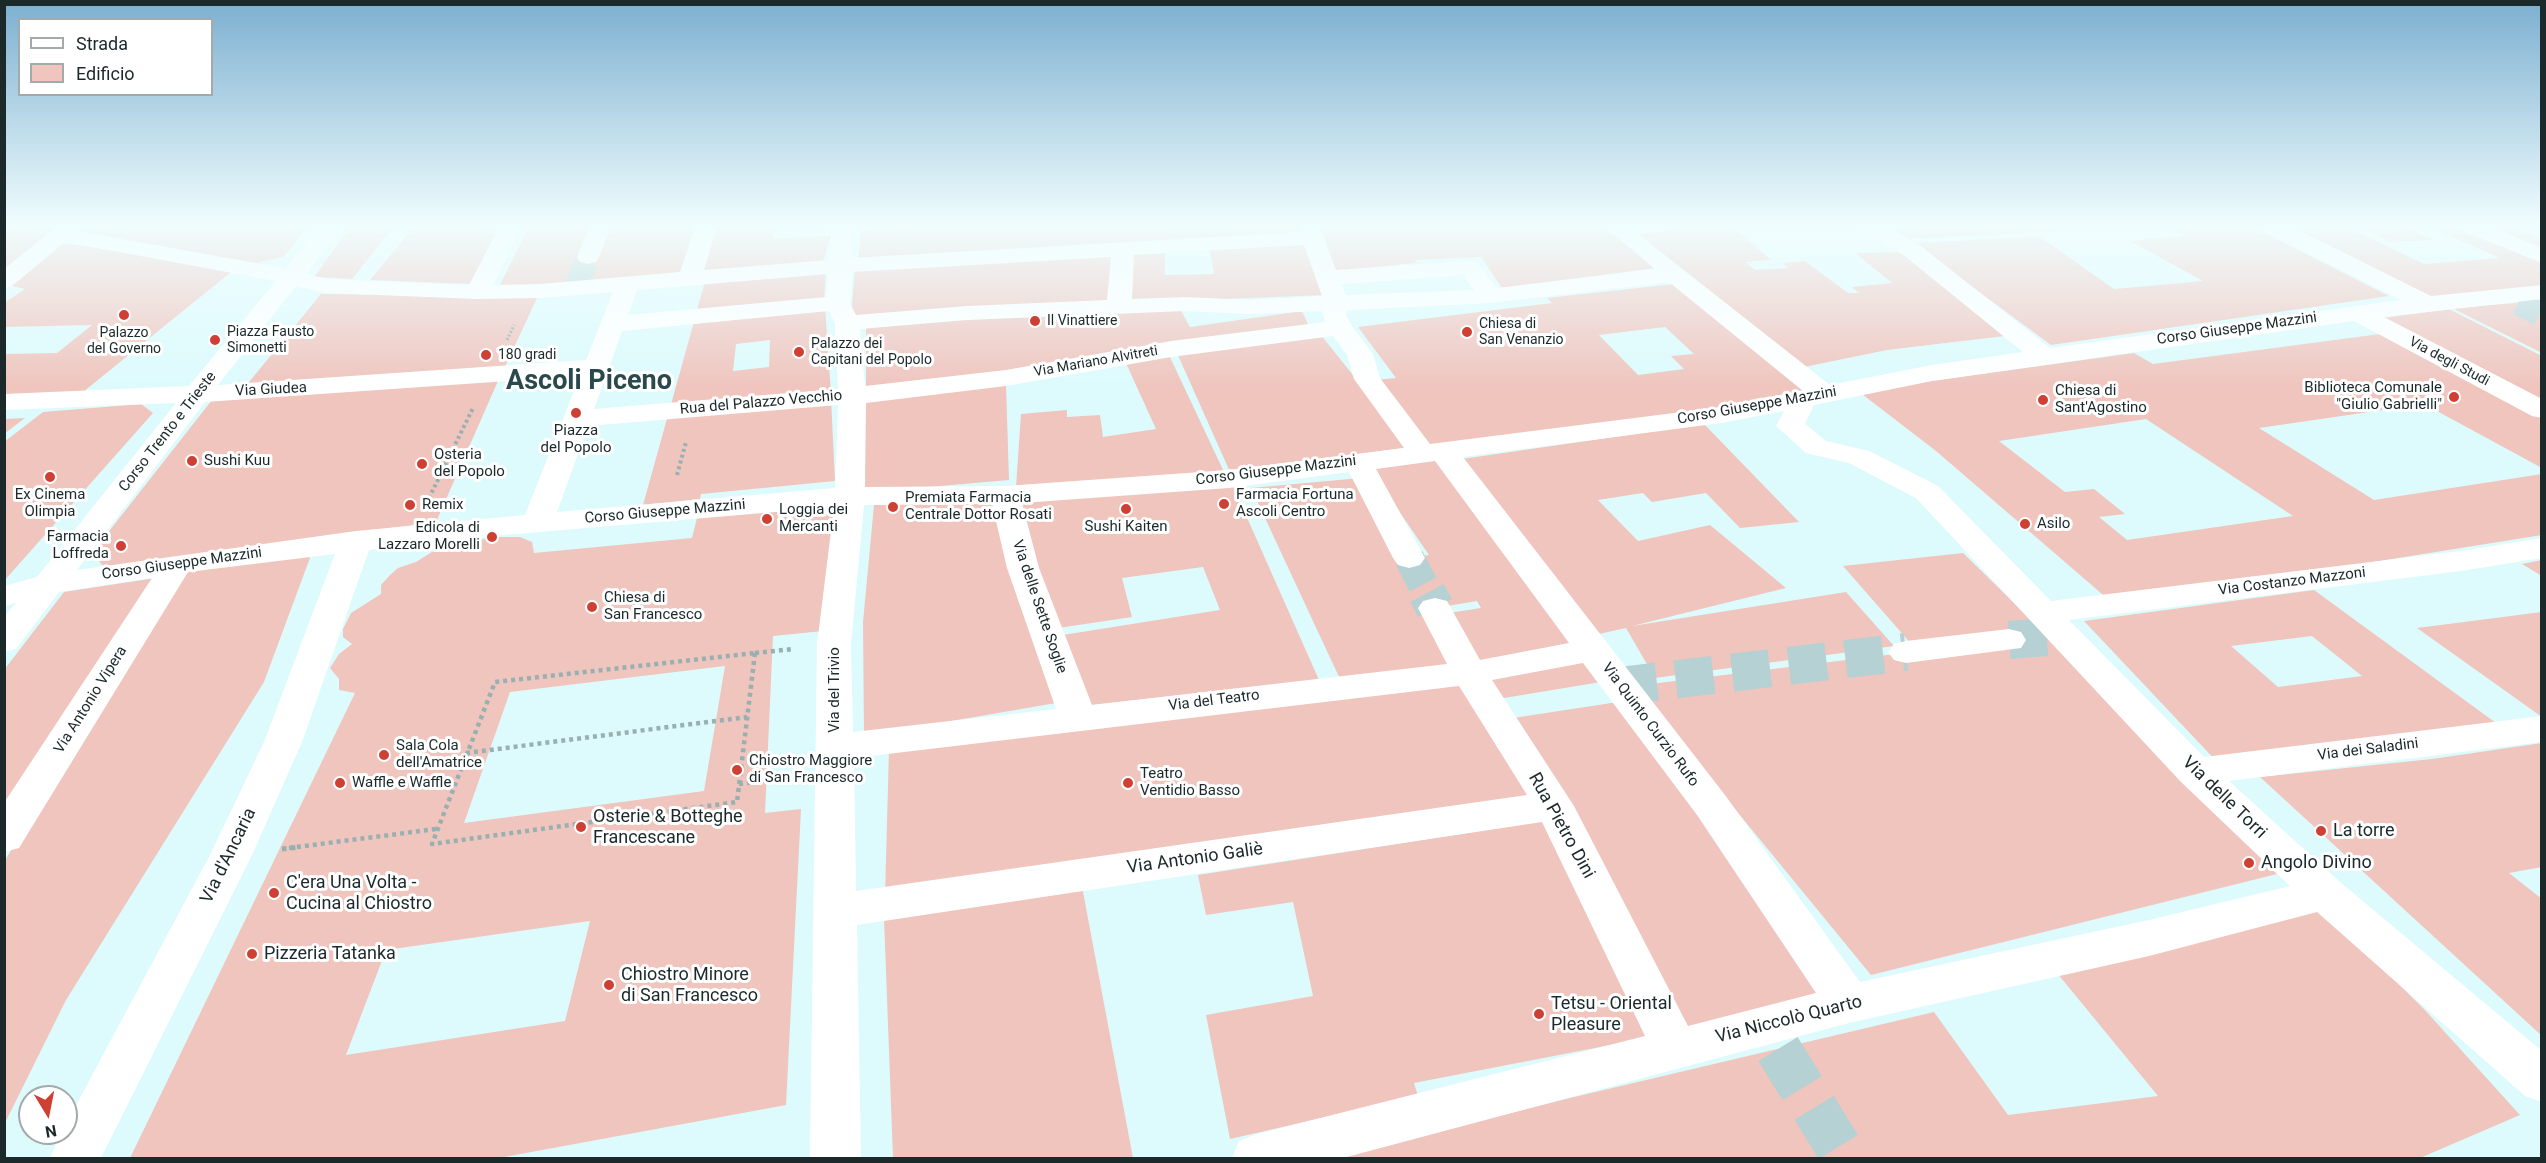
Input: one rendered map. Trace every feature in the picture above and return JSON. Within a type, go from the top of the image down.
[{"type":"street","name":"Corso Trento e Trieste","points":[[4,641],[291,278]]},
{"type":"street","points":[[292,278],[327,286],[477,292],[536,291],[683,278]]},
{"type":"street","points":[[477,292],[484,278]]},
{"type":"street","name":"Via del Trivio","points":[[835,1158],[834,644],[850,496],[852,396],[841,278]]},
{"type":"street","points":[[1119,307],[1121,278]]},
{"type":"street","name":"Via Quinto Curzio Rufo","points":[[1327,278],[1338,315],[1360,354],[1367,379],[1433,452],[1593,650],[1711,805],[1849,1004]]},
{"type":"street","points":[[1477,278],[1491,296]]},
{"type":"street","points":[[613,324],[696,316],[967,313],[1185,304],[1338,315],[1407,301],[1491,296],[1639,278]]},
{"type":"street","points":[[1680,278],[1824,394]]},
{"type":"street","points":[[1947,278],[2044,356]]},
{"type":"street","points":[[2376,278],[2427,304]]},
{"type":"street","points":[[537,523],[628,283]]},
{"type":"street","name":"Corso Giuseppe Mazzini","points":[[4,596],[49,584],[177,564],[412,534],[850,496],[1005,495],[1229,479],[1721,415],[1932,374],[2044,356],[2427,304],[2511,300],[2541,292]]},
{"type":"street","name":"Via degli Studi","points":[[2357,313],[2541,410]]},
{"type":"street","name":"Via Mariano Alvitreti","points":[[852,396],[1006,378],[1171,349],[1338,315]]},
{"type":"street","points":[[496,375],[596,367]]},
{"type":"street","name":"Via Giudea","points":[[4,402],[197,394],[496,375]]},
{"type":"street","name":"Rua del Palazzo Vecchio","points":[[682,410],[852,396]]},
{"type":"street","name":"Via delle Torri","points":[[1796,399],[1801,404],[1790,426],[1816,447],[1859,457],[1927,492],[2051,627],[2195,772],[2325,894],[2541,1081]]},
{"type":"street","points":[[577,419],[682,410]]},
{"type":"street","points":[[1358,462],[1409,558]]},
{"type":"street","name":"Via delle Sette Soglie","points":[[1005,495],[1023,568],[1078,718]]},
{"type":"street","name":"Via d'Ancaria","points":[[75,1158],[231,855],[283,742],[356,541]]},
{"type":"street","name":"Via Costanzo Mazzoni","points":[[2051,627],[2541,548]]},
{"type":"street","name":"Via Antonio Vipera","points":[[4,837],[177,564]]},
{"type":"street","name":"Rua Pietro Dini","points":[[1435,608],[1469,673],[1554,806],[1676,1050]]},
{"type":"street","points":[[1906,652],[2009,640]]},
{"type":"street","name":"Via del Teatro","points":[[834,747],[1469,673],[1593,650]]},
{"type":"street","name":"Via dei Saladini","points":[[2195,772],[2541,729]]},
{"type":"street","name":"Via Antonio Galiè","points":[[836,912],[1554,806]]},
{"type":"street","name":"Via Niccolò Quarto","points":[[1257,1158],[1316,1152],[1676,1050],[1771,1037],[1849,1004],[2149,938],[2325,894]]},
{"type":"path","points":[[412,534],[496,375],[536,291]]},
{"type":"path","points":[[668,512],[682,410]]},
{"type":"path","points":[[755,653],[747,717],[737,802],[432,844],[495,682],[755,653]]},
{"type":"path","points":[[466,753],[747,717]]},
{"type":"path","points":[[231,855],[436,829]]},
{"type":"building","points":[[16,278],[223,278],[83,392],[4,395],[4,354],[57,353],[92,325],[4,327],[4,303],[25,289],[7,285]]},
{"type":"building","points":[[371,278],[477,278],[473,284],[370,280]]},
{"type":"building","points":[[503,278],[651,278],[498,289]]},
{"type":"building","points":[[706,278],[825,278],[824,302],[696,313]]},
{"type":"building","points":[[854,278],[1118,278],[1117,303],[851,318]]},
{"type":"building","points":[[1126,278],[1320,278],[1325,295],[1124,303]]},
{"type":"building","points":[[1495,278],[1577,278],[1502,288]]},
{"type":"building","points":[[1687,278],[1828,278],[1848,293],[1859,293],[1852,287],[1892,283],[1886,278],[1941,278],[2013,335],[1887,350],[1799,368]]},
{"type":"building","points":[[1961,278],[2099,278],[2114,289],[2203,281],[2198,278],[2354,278],[2389,296],[2051,345]]},
{"type":"building","points":[[2385,278],[2542,278],[2542,286],[2427,299]]},
{"type":"building","points":[[1674,284],[1807,389],[1710,410],[1430,447],[1375,380],[1396,378],[1358,327],[1552,303],[1547,298]],"holes":[[[1665,327],[1694,354],[1671,356],[1684,369],[1638,375],[1599,335]]]},
{"type":"building","points":[[321,294],[538,296],[503,371],[245,387]]},
{"type":"building","points":[[2542,301],[2542,353],[2452,308]]},
{"type":"building","name":"Palazzo dei Capitani del Popolo","points":[[825,306],[831,394],[670,408],[695,318]],"holes":[[[770,340],[769,367],[733,371],[736,344]]]},
{"type":"building","points":[[1179,307],[1190,327],[1302,311],[1310,328],[1001,375],[866,389],[866,325]]},
{"type":"building","points":[[2449,309],[2542,356],[2542,406],[2375,319]]},
{"type":"building","points":[[2380,334],[2542,416],[2542,468],[2424,404],[2259,428],[2374,500],[2542,474],[2542,535],[2298,574],[2109,600],[1936,451],[1858,391],[2134,353],[2153,364]],"holes":[[[2146,419],[2293,516],[2127,540],[2099,517],[2125,514],[2094,489],[2065,492],[1999,441]]]},
{"type":"building","points":[[1321,335],[1410,447],[1230,472],[1177,353]]},
{"type":"building","points":[[1169,355],[1224,472],[1016,487],[1021,414],[1067,410],[1067,417],[1100,415],[1103,437],[1156,429],[1125,361]]},
{"type":"building","points":[[498,381],[436,522],[104,567],[92,553],[212,400]]},
{"type":"building","points":[[1006,384],[1009,480],[859,493],[862,398]]},
{"type":"building","points":[[831,399],[835,481],[701,494],[700,499],[643,505],[668,415]]},
{"type":"building","name":"Ex Cinema Olimpia","points":[[141,404],[153,413],[4,581],[4,442],[43,412]]},
{"type":"building","points":[[25,418],[4,434],[4,419]]},
{"type":"building","points":[[1704,424],[1799,522],[1740,528],[1706,493],[1652,502],[1643,493],[1598,500],[1638,541],[1710,525],[1786,588],[1632,626],[1846,592],[1894,646],[1655,678],[1626,628],[1599,634],[1455,460]]},
{"type":"building","points":[[1440,456],[1574,649],[1479,665],[1449,613],[1481,608],[1477,601],[1429,609],[1463,667],[1340,679],[1251,488],[1361,478],[1403,559],[1429,555],[1368,466]]},
{"type":"building","points":[[1233,486],[1319,680],[1082,706],[1063,635],[1220,610],[1203,567],[1122,578],[1132,617],[1058,628],[1010,501]]},
{"type":"building","points":[[999,499],[1018,600],[1035,637],[1056,703],[864,736],[863,622],[874,505]]},
{"type":"building","points":[[839,502],[823,631],[773,636],[765,813],[801,809],[786,1105],[499,1158],[130,1158],[355,693],[339,690],[339,679],[330,668],[339,654],[352,644],[343,637],[343,629],[351,613],[381,594],[381,585],[398,568],[416,562],[432,552],[492,537],[520,537],[532,542],[534,553],[692,538],[698,514]],"holes":[[[725,666],[704,791],[464,823],[510,692]],[[590,921],[565,1021],[346,1055],[386,950]]]},
{"type":"building","points":[[1963,553],[2049,637],[2122,718],[2277,874],[1871,975],[1634,686],[1928,650],[1913,646],[1843,566]]},
{"type":"building","points":[[311,555],[264,682],[66,1000],[24,1085],[18,1085],[18,1097],[4,1125],[4,862],[180,572]]},
{"type":"building","points":[[2542,560],[2542,576],[2522,564]]},
{"type":"building","points":[[162,577],[4,813],[4,670],[64,592]]},
{"type":"building","points":[[2314,590],[2496,723],[2220,765],[2084,621]],"holes":[[[2312,636],[2362,676],[2278,687],[2231,646]]]},
{"type":"building","points":[[2542,612],[2542,717],[2417,628]]},
{"type":"building","points":[[1581,658],[1601,682],[1498,699],[1484,673]]},
{"type":"building","name":"Teatro Ventidio Basso","points":[[1462,678],[1538,798],[885,896],[889,749]]},
{"type":"building","points":[[1618,702],[1825,991],[1675,1031],[1513,718]]},
{"type":"building","points":[[2542,743],[2542,867],[2509,873],[2542,899],[2542,1036],[2260,777],[2432,759]]},
{"type":"building","points":[[1551,820],[1652,1037],[1414,1083],[1418,1096],[1230,1139],[1206,1015],[1313,996],[1293,902],[1206,915],[1198,875]]},
{"type":"building","points":[[1081,881],[1133,1158],[893,1158],[884,918]]},
{"type":"building","points":[[2319,906],[2424,1009],[2520,1115],[2420,1158],[1347,1158],[1346,1154],[1570,1098],[1934,1012],[2008,1115],[2158,1096],[2057,973]]},
{"type":"tunnel","points":[[577,285],[580,278]]},
{"type":"tunnel","points":[[2518,303],[2542,315]]},
{"type":"tunnel","points":[[1409,558],[1428,594]]},
{"type":"tunnel","points":[[1427,593],[1435,608]]},
{"type":"tunnel","points":[[2009,640],[2049,637]]},
{"type":"tunnel","points":[[1619,686],[1906,652]]},
{"type":"tunnel","points":[[1778,1049],[1845,1158]]},
{"type":"place","name":"Palazzo del Governo","points":[[124,315]]},
{"type":"place","name":"Il Vinattiere","points":[[1035,321]]},
{"type":"place","name":"Chiesa di San Venanzio","points":[[1467,332]]},
{"type":"place","name":"Piazza Fausto Simonetti","points":[[215,340]]},
{"type":"place","name":"Palazzo dei Capitani del Popolo","points":[[799,352]]},
{"type":"place","name":"180 gradi","points":[[486,355]]},
{"type":"place","name":"Biblioteca Comunale \"Giulio Gabrielli\"","points":[[2454,397]]},
{"type":"place","name":"Chiesa di Sant'Agostino","points":[[2043,400]]},
{"type":"place","name":"Piazza del Popolo","points":[[576,413]]},
{"type":"place","name":"Sushi Kuu","points":[[192,461]]},
{"type":"place","name":"Osteria del Popolo","points":[[422,464]]},
{"type":"place","name":"Ex Cinema Olimpia","points":[[50,477]]},
{"type":"place","name":"Farmacia Fortuna Ascoli Centro","points":[[1224,504]]},
{"type":"place","name":"Remix","points":[[410,505]]},
{"type":"place","name":"Premiata Farmacia Centrale Dottor Rosati","points":[[893,507]]},
{"type":"place","name":"Sushi Kaiten","points":[[1126,509]]},
{"type":"place","name":"Loggia dei Mercanti","points":[[767,519]]},
{"type":"place","name":"Asilo","points":[[2025,524]]},
{"type":"place","name":"Edicola di Lazzaro Morelli","points":[[492,537]]},
{"type":"place","name":"Farmacia Loffreda","points":[[121,546]]},
{"type":"place","name":"Chiesa di San Francesco","points":[[592,607]]},
{"type":"place","name":"Sala Cola dell'Amatrice","points":[[384,755]]},
{"type":"place","name":"Chiostro Maggiore di San Francesco","points":[[737,770]]},
{"type":"place","name":"Waffle e Waffle","points":[[340,783]]},
{"type":"place","name":"Teatro Ventidio Basso","points":[[1128,783]]},
{"type":"place","name":"Osterie & Botteghe Francescane","points":[[581,827]]},
{"type":"place","name":"La torre","points":[[2321,831]]},
{"type":"place","name":"Angolo Divino","points":[[2249,863]]},
{"type":"place","name":"C'era Una Volta - Cucina al Chiostro","points":[[274,893]]},
{"type":"place","name":"Pizzeria Tatanka","points":[[252,954]]},
{"type":"place","name":"Chiostro Minore di San Francesco","points":[[609,985]]},
{"type":"place","name":"Tetsu - Oriental Pleasure","points":[[1539,1014]]},
{"type":"district","name":"Ascoli Piceno","points":[[589,382]]}]
